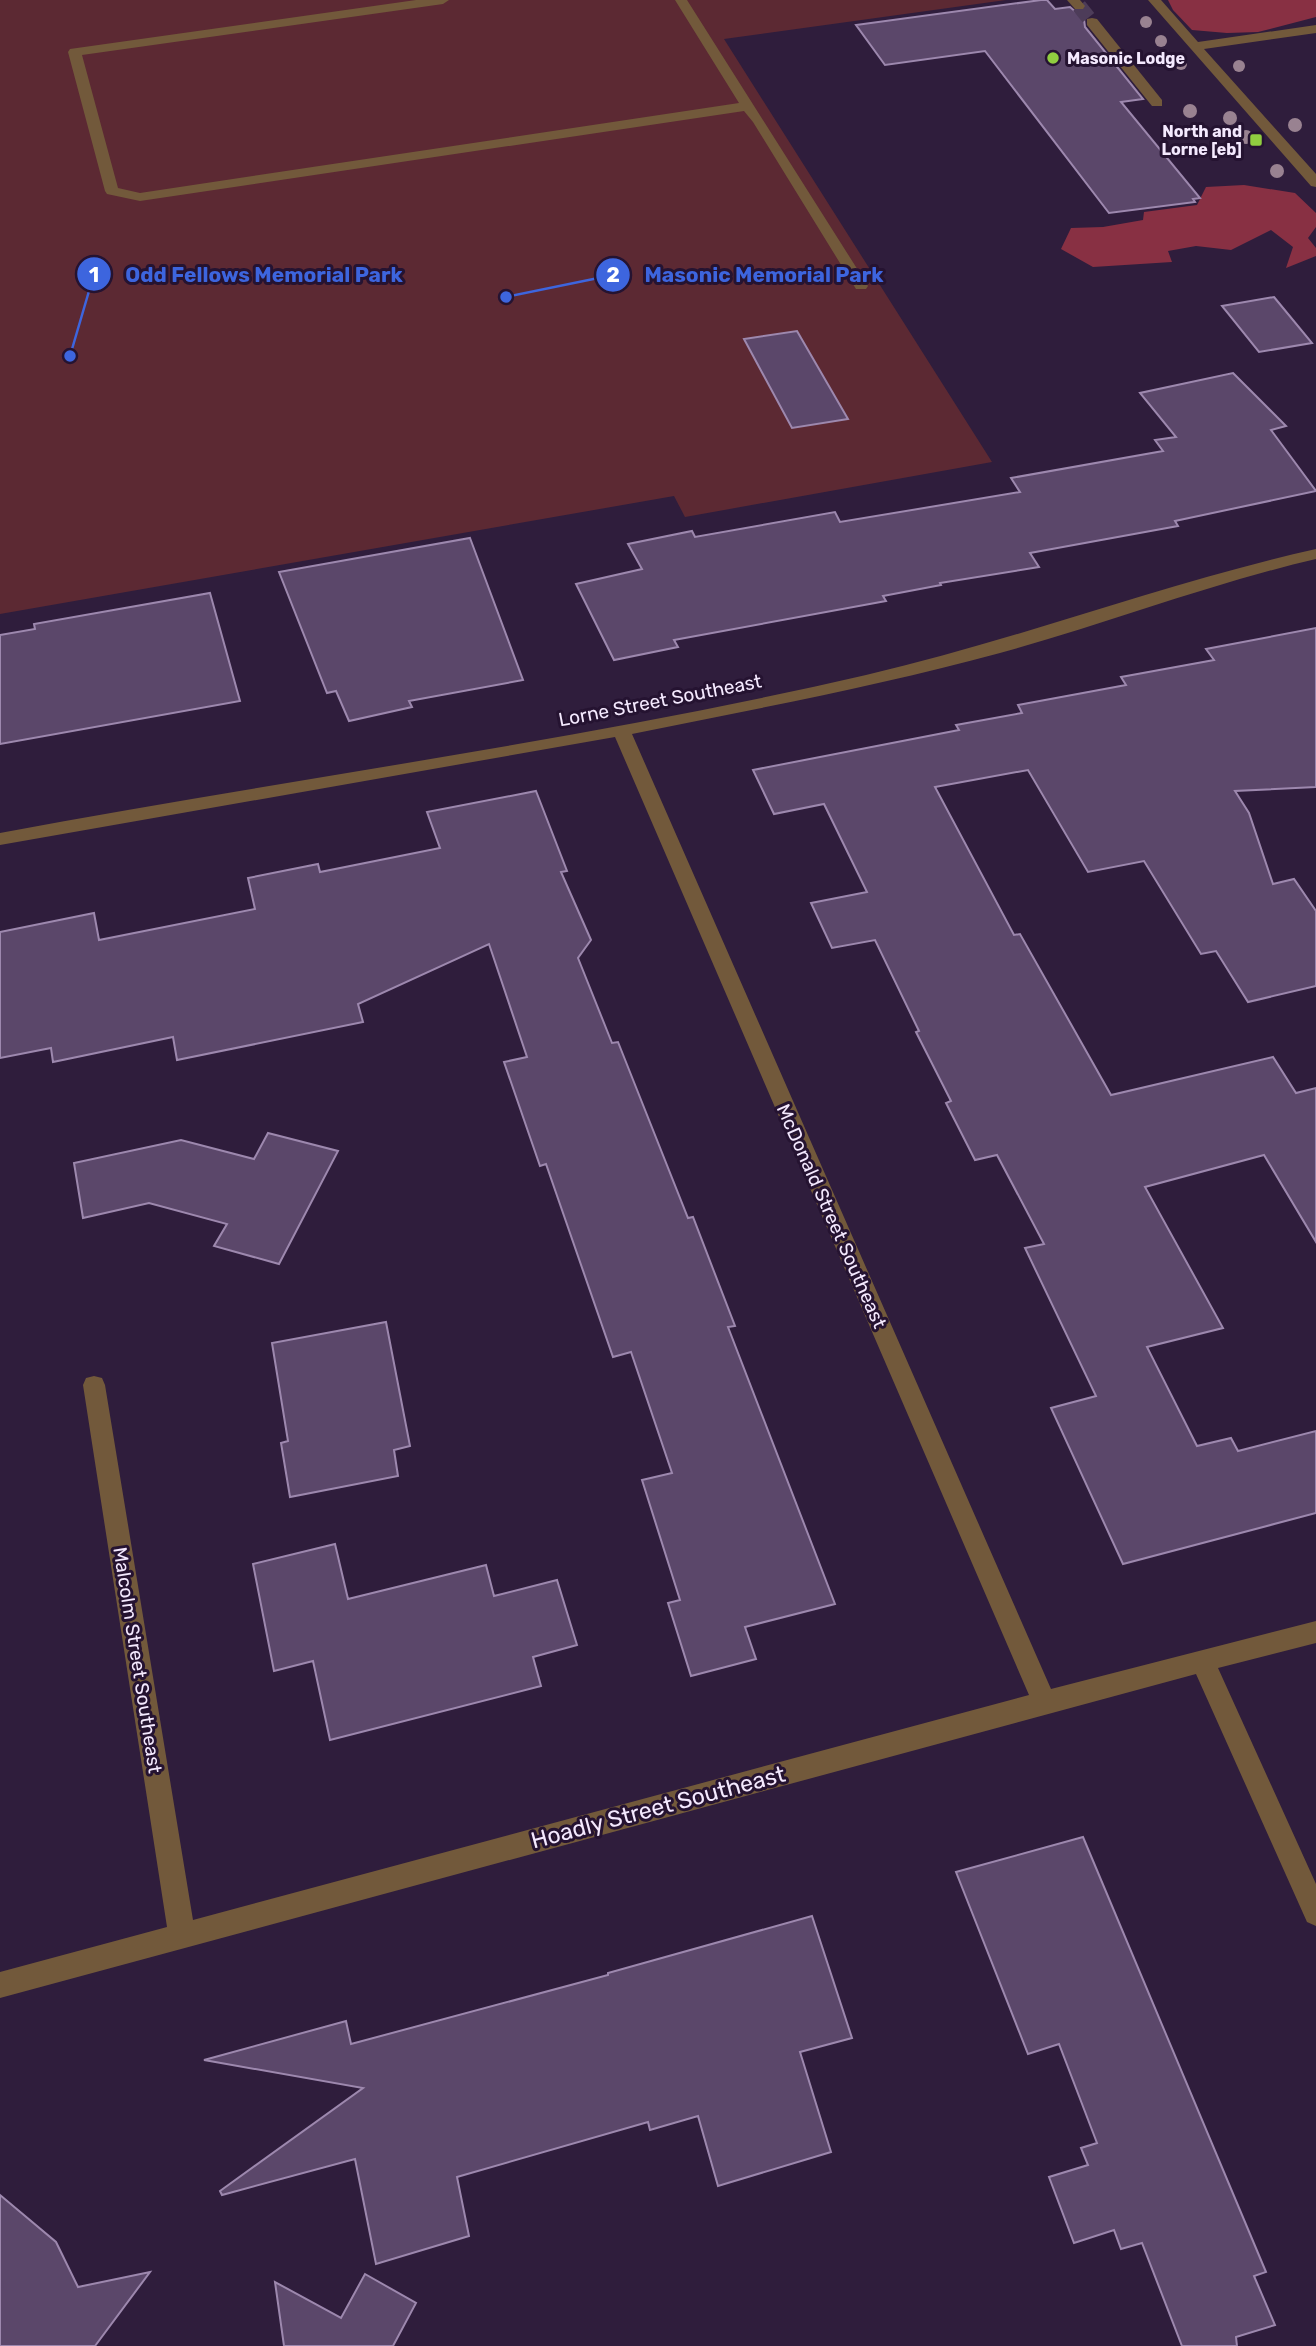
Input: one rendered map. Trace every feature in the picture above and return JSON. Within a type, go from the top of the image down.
[{"type":"street","points":[[443,0],[75,52],[112,191],[140,197],[747,106]]},
{"type":"street","points":[[681,0],[861,286]]},
{"type":"street","points":[[1154,0],[1316,183]]},
{"type":"street","points":[[1092,22],[1157,103]]},
{"type":"street","points":[[1196,46],[1316,29]]},
{"type":"street","name":"Lorne Street Southeast","points":[[0,839],[621,730],[865,681],[984,652],[1250,569],[1316,554]]},
{"type":"street","name":"McDonald Street Southeast","points":[[621,730],[1044,1702]]},
{"type":"street","name":"Malcolm Street Southeast","points":[[94,1385],[182,1936]]},
{"type":"street","name":"Hoadly Street Southeast","points":[[0,1985],[1044,1702],[1316,1632]]},
{"type":"street","points":[[1203,1662],[1316,1913]]},
{"type":"shaded area","points":[[0,0],[1006,0],[724,39],[992,462],[685,517],[674,496],[0,614]]},
{"type":"shaded area","points":[[1168,0],[1316,0],[1316,17],[1258,32],[1192,30],[1173,10]]},
{"type":"shaded area","points":[[1244,185],[1295,193],[1316,213],[1316,227],[1308,238],[1316,248],[1316,256],[1286,268],[1293,247],[1271,230],[1231,250],[1196,246],[1168,251],[1172,262],[1093,267],[1061,249],[1071,228],[1103,227],[1143,220],[1144,212],[1197,205],[1206,187]]},
{"type":"building","name":"Masonic Lodge","points":[[1047,0],[1055,9],[1070,7],[1084,19],[1085,27],[1143,99],[1121,102],[1200,198],[1193,199],[1195,202],[1109,213],[985,51],[885,65],[856,25]]},
{"type":"building","points":[[1274,297],[1312,343],[1259,352],[1222,306]]},
{"type":"building","points":[[797,331],[848,419],[792,428],[744,339]]},
{"type":"building","points":[[1233,373],[1286,426],[1271,430],[1316,491],[1175,521],[1178,526],[1030,553],[1039,567],[940,583],[941,585],[883,596],[886,601],[674,640],[678,647],[614,660],[576,584],[642,569],[628,544],[692,531],[695,537],[835,512],[840,522],[1020,492],[1011,478],[1163,451],[1155,440],[1176,437],[1140,393]]},
{"type":"building","points":[[470,538],[523,680],[409,701],[412,707],[349,721],[336,691],[327,693],[279,572]]},
{"type":"building","points":[[210,593],[240,701],[0,744],[0,635],[35,629],[34,624]]},
{"type":"building","points":[[1316,628],[1316,787],[1235,791],[1249,813],[1273,884],[1294,879],[1316,911],[1316,986],[1248,1002],[1216,951],[1201,954],[1144,861],[1088,872],[1028,770],[935,787],[1014,935],[1020,934],[1111,1095],[1273,1057],[1296,1093],[1316,1088],[1316,1242],[1264,1155],[1145,1187],[1223,1328],[1147,1347],[1197,1446],[1231,1438],[1238,1451],[1316,1431],[1316,1513],[1123,1564],[1051,1408],[1096,1396],[1025,1248],[1044,1244],[997,1155],[975,1160],[946,1103],[951,1101],[916,1032],[919,1031],[875,940],[832,948],[811,903],[867,892],[824,804],[774,814],[753,770],[959,730],[956,725],[1022,713],[1018,705],[1126,685],[1121,677],[1214,660],[1206,649]]},
{"type":"building","points":[[536,791],[567,871],[561,872],[591,940],[578,958],[612,1043],[618,1042],[688,1218],[693,1217],[735,1326],[728,1327],[835,1604],[745,1627],[756,1659],[691,1676],[668,1603],[680,1600],[642,1480],[672,1473],[631,1352],[613,1357],[546,1164],[540,1166],[504,1062],[527,1057],[489,944],[358,1004],[363,1022],[177,1060],[173,1037],[53,1062],[51,1048],[0,1058],[0,932],[94,913],[99,940],[255,909],[248,878],[318,864],[320,872],[440,848],[427,812]]},
{"type":"building","points":[[268,1133],[338,1151],[279,1264],[214,1246],[227,1224],[149,1203],[83,1218],[74,1163],[181,1140],[254,1159]]},
{"type":"building","points":[[386,1322],[410,1446],[394,1450],[398,1476],[290,1497],[281,1443],[288,1441],[272,1343]]},
{"type":"building","points":[[335,1544],[348,1599],[486,1565],[494,1596],[557,1580],[577,1645],[533,1657],[541,1686],[330,1740],[313,1661],[274,1671],[253,1564]]},
{"type":"building","points":[[1083,1837],[1266,2272],[1254,2276],[1275,2325],[1236,2337],[1237,2346],[1182,2346],[1142,2243],[1121,2249],[1114,2230],[1074,2243],[1049,2177],[1088,2165],[1081,2148],[1097,2143],[1059,2044],[1028,2054],[956,1872]]},
{"type":"building","points":[[812,1916],[852,2038],[800,2052],[831,2152],[718,2186],[698,2116],[650,2130],[648,2122],[457,2177],[469,2236],[376,2264],[355,2159],[222,2195],[220,2191],[363,2088],[204,2060],[346,2021],[351,2044],[608,1975]]},
{"type":"building","points":[[0,2195],[56,2242],[78,2287],[150,2272],[95,2346],[0,2346]]},
{"type":"building","points":[[365,2274],[416,2303],[393,2346],[284,2346],[275,2282],[341,2318]]},
{"type":"tunnel","points":[[1079,6],[1092,22]]},
{"type":"place","name":"Masonic Lodge","points":[[1053,58]]},
{"type":"place","name":"North and Lorne [eb]","points":[[1256,140]]},
{"type":"place","name":"Masonic Memorial Park","points":[[506,297]]},
{"type":"place","name":"Odd Fellows Memorial Park","points":[[70,356]]}]
